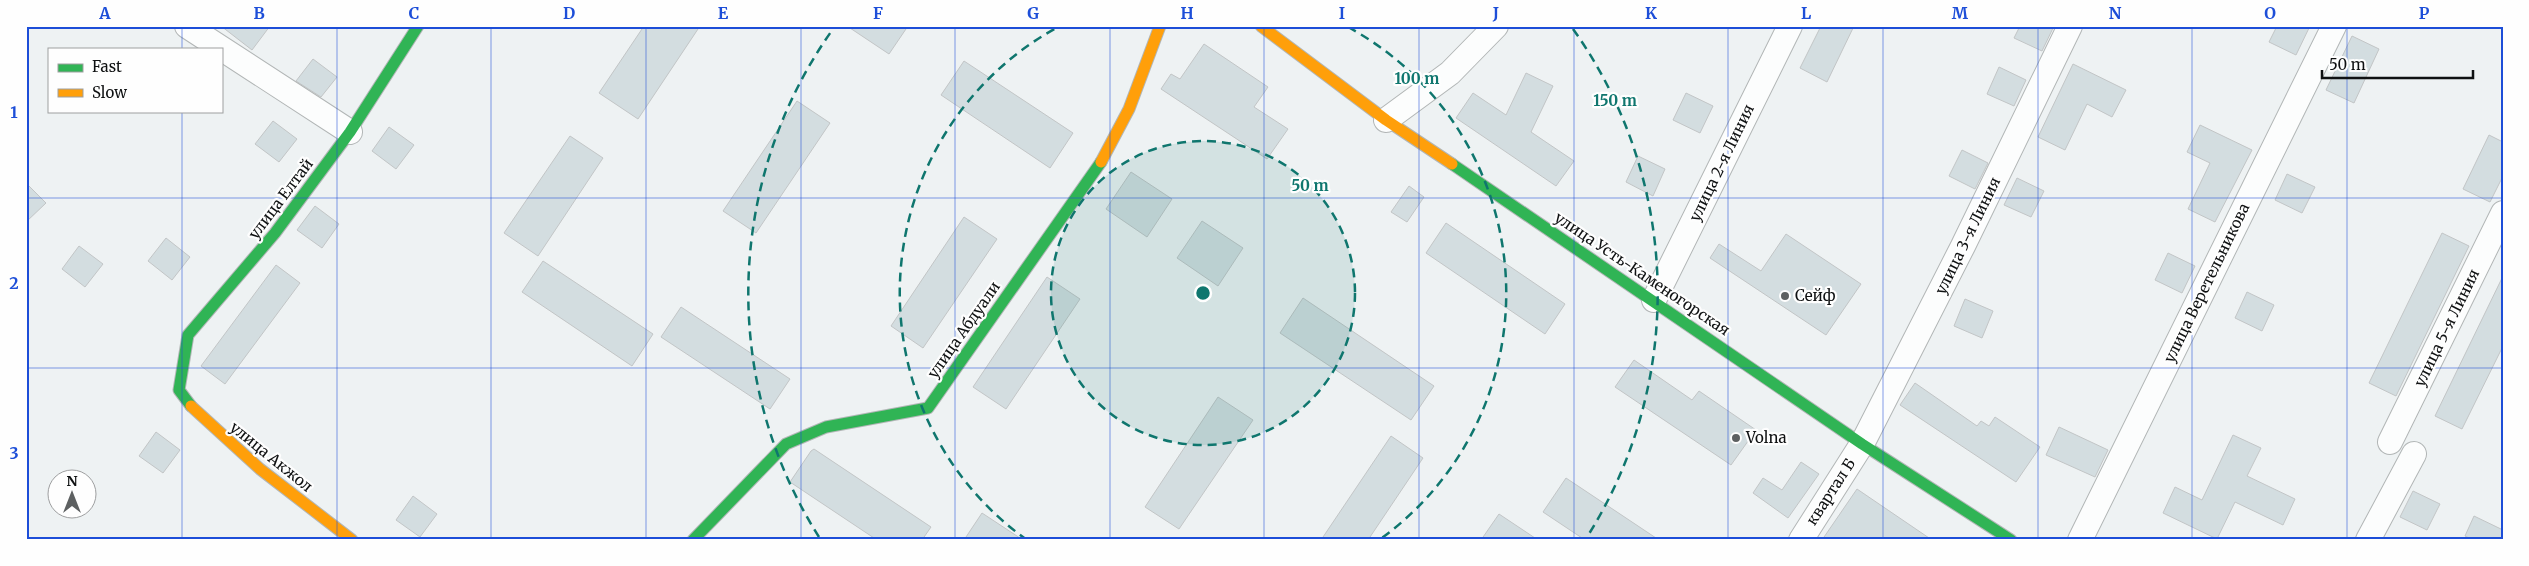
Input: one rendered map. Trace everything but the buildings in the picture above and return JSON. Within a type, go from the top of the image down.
[{"type":"street","points":[[187,26],[221,48]]},
{"type":"street","name":"улица Елтай","points":[[179,390],[188,335],[275,233],[350,132],[418,26]]},
{"type":"street","name":"улица Абдуали","points":[[693,540],[786,444],[826,427],[928,408],[1096,172],[1129,109],[1160,26]]},
{"type":"street","name":"улица Усть-Каменогорская","points":[[1260,26],[1386,120],[1654,300],[1862,444],[2011,540]]},
{"type":"street","points":[[1386,120],[1450,73],[1496,26]]},
{"type":"street","name":"улица 2-я Линия","points":[[1654,300],[1790,26]]},
{"type":"street","name":"улица 3-я Линия","points":[[1862,444],[1963,246],[2070,26]]},
{"type":"street","name":"улица Веретельникова","points":[[2080,540],[2334,26]]},
{"type":"street","points":[[222,49],[350,132]]},
{"type":"street","name":"улица 5-я Линия","points":[[2390,442],[2503,213]]},
{"type":"street","name":"улица Акжол","points":[[179,390],[194,412],[260,469],[352,540]]},
{"type":"street","name":"квартал Б","points":[[1800,540],[1862,444]]},
{"type":"street","points":[[2368,540],[2414,454]]},
{"type":"traffic: fast","points":[[191,406],[179,390],[188,335],[275,233],[350,132],[418,26]]},
{"type":"traffic: fast","points":[[693,540],[786,444],[826,427],[928,408],[1101,162]]},
{"type":"traffic: fast","points":[[1452,164],[1862,444],[2011,540]]},
{"type":"traffic: slow","points":[[1101,162],[1129,109],[1160,26]]},
{"type":"traffic: slow","points":[[1261,26],[1386,120],[1452,164]]},
{"type":"traffic: slow","points":[[191,406],[260,469],[352,540]]},
{"type":"place","name":"Сейф","points":[[1785,296]]},
{"type":"place","name":"Volna","points":[[1736,438]]}]
